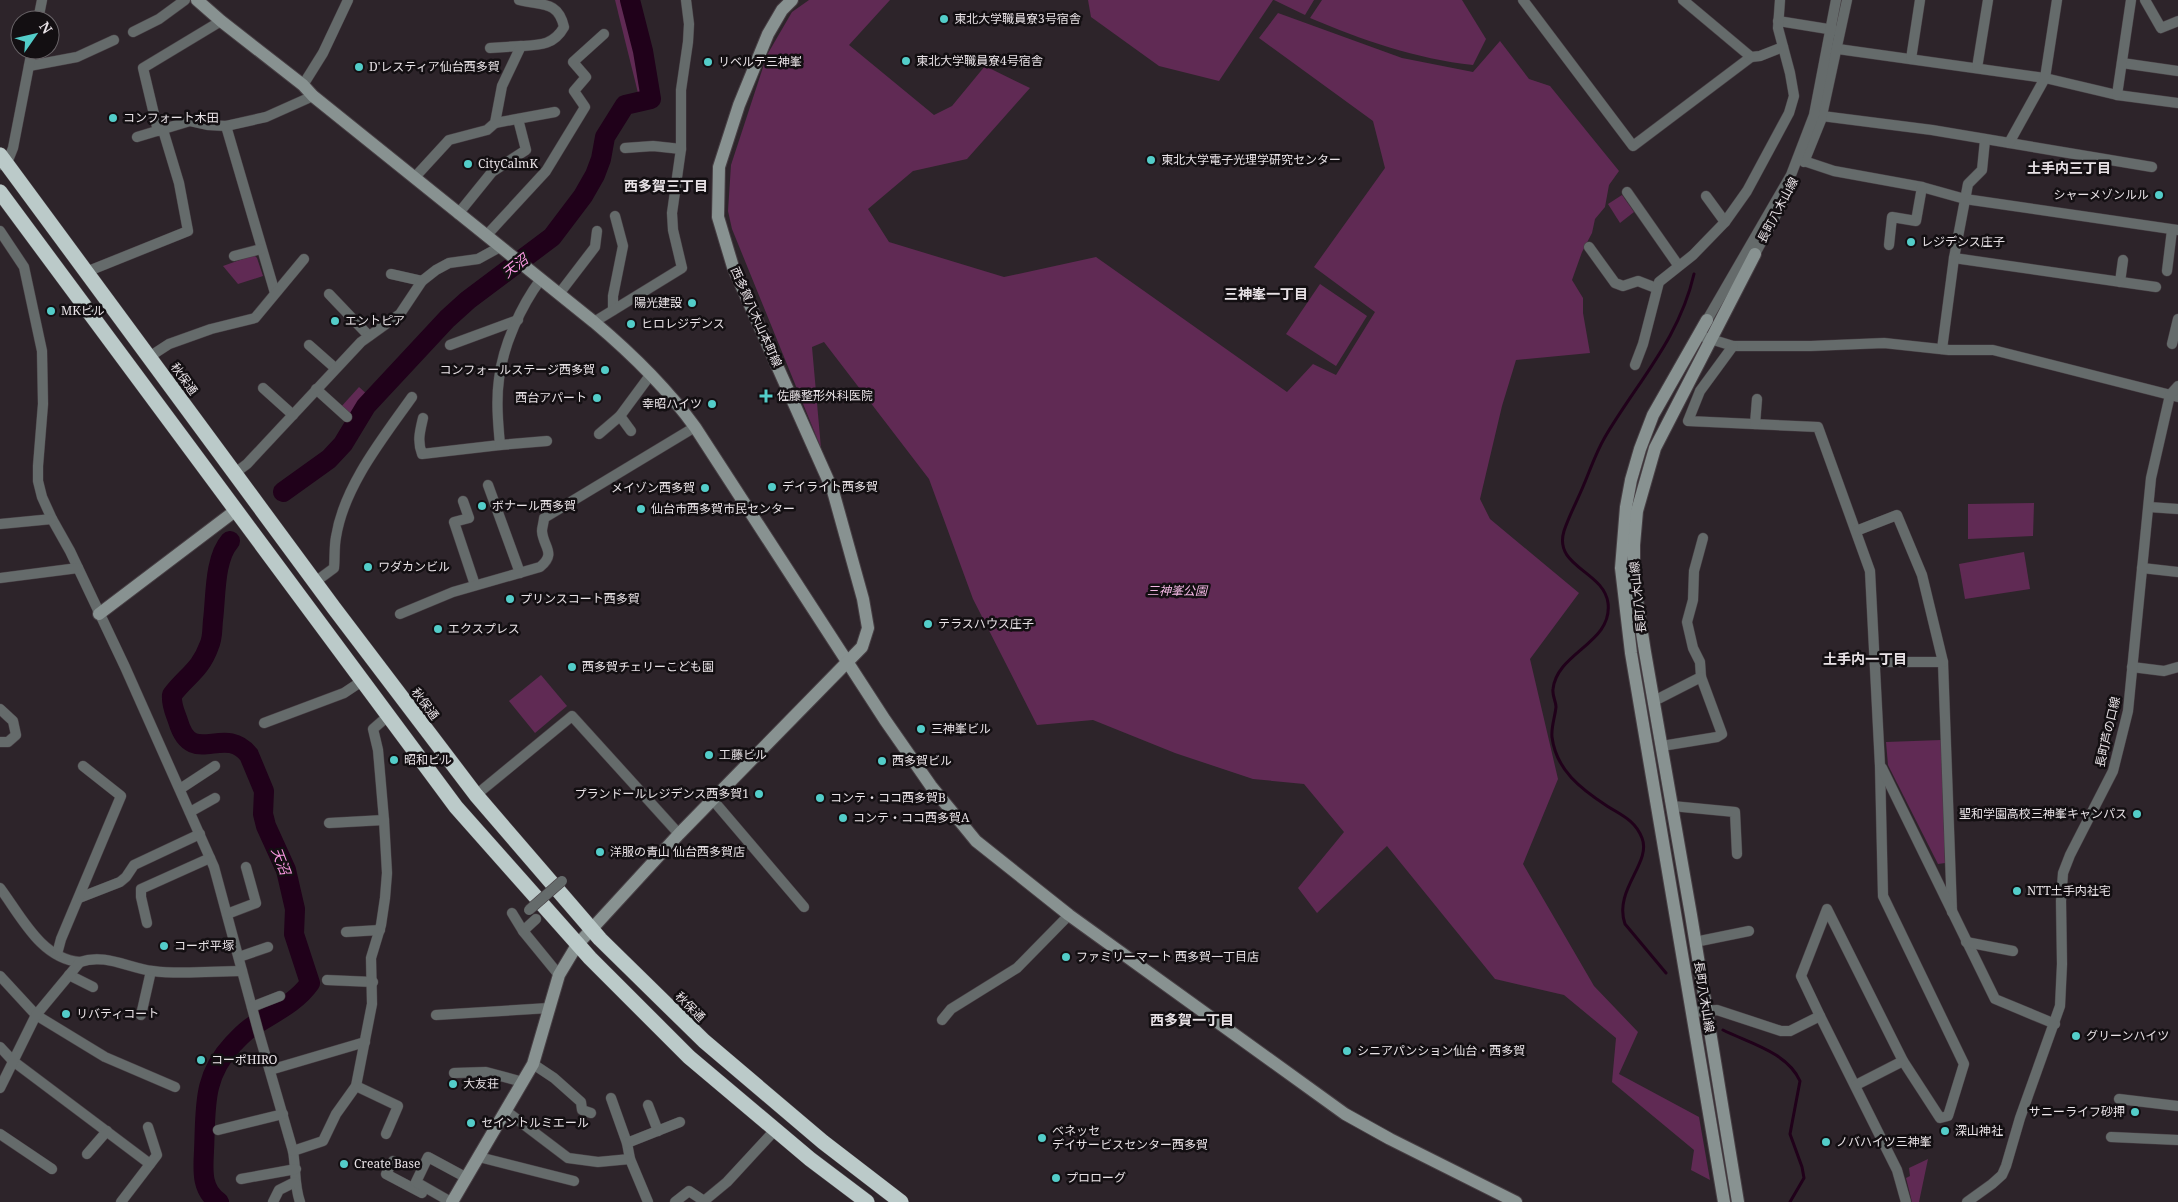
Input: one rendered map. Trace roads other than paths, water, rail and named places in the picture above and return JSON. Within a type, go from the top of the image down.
[{"type":"highway","name":"秋保通","points":[[2,162],[476,795],[592,929],[704,1041],[822,1142],[901,1202]]},
{"type":"highway","points":[[0,192],[235,511],[456,807],[540,916],[577,944],[689,1057],[810,1159],[867,1202]]},
{"type":"street","points":[[133,32],[159,19],[185,0]]},
{"type":"street","points":[[197,0],[458,214],[594,322],[635,357],[651,374],[695,427],[848,661],[884,720],[919,770],[968,833],[993,857],[1069,915],[1345,1114],[1390,1139],[1516,1202]]},
{"type":"street","points":[[303,85],[323,53],[348,0]]},
{"type":"street","points":[[490,48],[550,42],[559,36],[564,27],[562,19],[554,7],[548,4],[519,0]]},
{"type":"street","points":[[594,322],[682,268],[673,230],[672,213],[681,149],[681,90],[689,24],[686,0]]},
{"type":"street","name":"西多賀八木山本町線","points":[[451,1202],[533,1064],[559,975],[577,944],[712,799],[862,647],[868,628],[854,564],[833,491],[733,267],[718,216],[719,167],[739,105],[768,34],[782,10],[792,0]]},
{"type":"street","points":[[1524,0],[1633,146],[1751,57],[1760,56],[1783,47]]},
{"type":"street","points":[[1682,0],[1751,57]]},
{"type":"street","points":[[1635,365],[1644,344],[1656,288],[1659,282],[1693,255],[1725,222],[1747,191],[1789,113],[1794,96],[1778,28],[1780,0]]},
{"type":"street","points":[[1724,1202],[1624,608],[1621,568],[1626,507],[1640,449],[1653,415],[1704,337],[1707,320],[1794,167],[1814,115],[1835,30],[1836,0]]},
{"type":"street","name":"長町八木山線","points":[[1738,1202],[1634,581],[1634,545],[1637,511],[1655,448],[1704,337],[1755,254],[1804,161],[1822,116],[1838,49],[1835,30],[1847,0]]},
{"type":"street","points":[[1911,59],[1920,0]]},
{"type":"street","points":[[1977,68],[1988,0]]},
{"type":"street","points":[[2009,143],[2045,78],[2056,0]]},
{"type":"street","points":[[2118,95],[2131,0]]},
{"type":"street","points":[[2145,0],[2161,28],[2178,21]]},
{"type":"street","points":[[86,272],[188,231],[179,183],[143,68],[221,21]]},
{"type":"street","points":[[1778,21],[1835,30]]},
{"type":"street","points":[[486,236],[546,171],[581,114],[585,107],[574,91],[586,77],[573,62],[604,34]]},
{"type":"street","points":[[29,66],[77,57],[114,40]]},
{"type":"street","points":[[415,177],[450,140],[487,130],[494,123],[502,86],[520,46]]},
{"type":"street","points":[[1838,49],[2045,78],[2118,95],[2178,103]]},
{"type":"street","points":[[2,162],[13,148],[30,60]]},
{"type":"street","points":[[2122,62],[2178,71]]},
{"type":"street","points":[[137,137],[190,121],[226,126],[266,117],[313,96]]},
{"type":"street","points":[[494,123],[555,112]]},
{"type":"street","points":[[1822,116],[1932,130],[2152,168]]},
{"type":"street","points":[[458,214],[492,172],[526,150],[518,119]]},
{"type":"street","points":[[226,126],[275,293]]},
{"type":"street","points":[[1942,349],[1954,258],[1968,184],[1982,170],[1985,140]]},
{"type":"street","points":[[624,148],[653,146],[681,149]]},
{"type":"street","points":[[1804,161],[1834,170],[1922,187],[1966,199],[2175,230],[2167,271]]},
{"type":"street","points":[[1889,245],[1892,217],[1916,221],[1922,187]]},
{"type":"street","points":[[1627,192],[1678,265]]},
{"type":"street","points":[[1706,196],[1725,222]]},
{"type":"street","points":[[613,310],[613,296],[622,246],[615,216]]},
{"type":"street","points":[[559,294],[595,247],[597,231]]},
{"type":"street","points":[[1,236],[24,267],[42,351],[43,404],[38,481],[42,497],[78,568],[210,858],[294,1151],[295,1182],[300,1202]]},
{"type":"street","points":[[235,473],[247,464],[335,368],[369,336],[400,314],[422,281],[436,270],[449,264],[478,259],[500,247]]},
{"type":"street","points":[[1589,247],[1614,283],[1623,286],[1638,281],[1656,288]]},
{"type":"street","points":[[234,256],[261,249]]},
{"type":"street","points":[[1954,258],[2156,287]]},
{"type":"street","points":[[149,357],[169,344],[255,318],[304,259]]},
{"type":"street","points":[[2120,282],[2123,260]]},
{"type":"street","points":[[392,274],[422,281]]},
{"type":"street","points":[[500,445],[499,376],[523,305],[541,279]]},
{"type":"street","points":[[329,294],[369,336]]},
{"type":"street","points":[[450,345],[518,320]]},
{"type":"street","points":[[2172,344],[2178,320]]},
{"type":"street","points":[[1704,337],[1733,346],[1811,346],[1884,343],[1942,349],[1993,350],[2174,396]]},
{"type":"street","points":[[309,345],[335,368]]},
{"type":"street","points":[[1733,346],[1700,391],[1688,421],[1818,427],[1870,571],[1876,662],[1883,896],[1964,1064],[1948,1116],[1940,1118],[1903,1061],[1827,909],[1801,976],[1897,1170],[1906,1202]]},
{"type":"street","points":[[598,434],[620,416],[651,374]]},
{"type":"street","name":"長町芦の口線","points":[[1967,1202],[2002,1175],[2060,1006],[2063,873],[2070,855],[2113,771],[2128,711],[2151,478],[2178,386]]},
{"type":"street","points":[[263,388],[293,415]]},
{"type":"street","points":[[316,389],[347,417]]},
{"type":"street","points":[[315,582],[334,568],[336,537],[343,512],[356,482],[372,453],[412,397]]},
{"type":"street","points":[[1755,424],[1757,399]]},
{"type":"street","points":[[620,416],[632,431]]},
{"type":"street","points":[[423,418],[419,434],[419,446],[422,454],[548,441]]},
{"type":"street","points":[[400,614],[475,585],[540,567],[547,561],[549,554],[542,531],[544,518],[695,427]]},
{"type":"street","points":[[488,485],[520,573]]},
{"type":"street","points":[[463,501],[469,518],[454,522],[475,585]]},
{"type":"street","points":[[2149,507],[2178,509]]},
{"type":"street","points":[[99,614],[235,511]]},
{"type":"street","points":[[1856,531],[1897,515],[1922,575],[1943,662],[1952,912]]},
{"type":"street","points":[[0,524],[52,519]]},
{"type":"street","points":[[1662,746],[1717,737],[1722,734],[1701,676],[1700,662],[1693,648],[1687,622],[1693,600],[1694,571],[1703,538]]},
{"type":"street","points":[[0,578],[78,568]]},
{"type":"street","points":[[2142,568],[2178,572]]},
{"type":"street","points":[[1876,662],[1943,662]]},
{"type":"street","points":[[2132,667],[2164,671],[2178,667]]},
{"type":"street","points":[[1654,701],[1701,676]]},
{"type":"street","points":[[264,723],[344,692],[362,681]]},
{"type":"street","points":[[0,709],[13,721],[16,735],[8,742],[0,742]]},
{"type":"street","points":[[294,1151],[323,1141],[336,1114],[356,1086],[372,1004],[371,958],[380,930],[386,898],[387,873],[384,820],[378,750],[373,730],[388,716]]},
{"type":"street","points":[[476,795],[572,716],[679,834]]},
{"type":"street","points":[[57,954],[61,939],[121,796],[83,766]]},
{"type":"street","points":[[180,789],[215,766]]},
{"type":"street","points":[[1880,766],[1995,999],[2055,1024]]},
{"type":"street","points":[[190,812],[215,798]]},
{"type":"street","points":[[712,799],[804,907]]},
{"type":"street","points":[[1881,812],[1900,805]]},
{"type":"street","points":[[1672,806],[1735,812],[1737,854]]},
{"type":"street","points":[[329,823],[384,820]]},
{"type":"street","points":[[79,898],[120,882],[134,865],[200,834]]},
{"type":"street","points":[[148,922],[141,897],[141,889],[189,870],[210,858]]},
{"type":"street","points":[[227,914],[256,902],[246,867]]},
{"type":"street","points":[[529,910],[562,881]]},
{"type":"street","points":[[0,888],[30,932],[45,947],[71,961],[80,962]]},
{"type":"street","points":[[512,914],[523,931],[559,975]]},
{"type":"street","points":[[942,1020],[951,1009],[1018,968],[1069,915]]},
{"type":"street","points":[[523,931],[540,916]]},
{"type":"street","points":[[346,932],[380,930]]},
{"type":"street","points":[[1695,942],[1749,931]]},
{"type":"street","points":[[1966,942],[2013,951]]},
{"type":"street","points":[[239,958],[268,947]]},
{"type":"street","points":[[0,1088],[36,1015],[80,962],[90,958],[104,959],[152,971],[242,971]]},
{"type":"street","points":[[140,1015],[152,971]]},
{"type":"street","points":[[69,975],[93,987]]},
{"type":"street","points":[[0,976],[36,1015],[105,1057],[175,1087]]},
{"type":"street","points":[[327,980],[373,982]]},
{"type":"street","points":[[252,1007],[280,996]]},
{"type":"street","points":[[436,1015],[549,1008]]},
{"type":"street","points":[[1692,1012],[1717,1010],[1781,1031],[1790,1031],[1820,1016]]},
{"type":"street","points":[[270,1070],[365,1042]]},
{"type":"street","points":[[0,1047],[13,1061],[150,1164]]},
{"type":"street","points":[[1856,1085],[1903,1061]]},
{"type":"street","points":[[533,1064],[554,1078],[581,1102],[582,1110],[591,1113]]},
{"type":"street","points":[[454,1073],[486,1072],[523,1082]]},
{"type":"street","points":[[356,1086],[398,1106],[386,1134]]},
{"type":"street","points":[[611,1098],[627,1143],[630,1159],[648,1202]]},
{"type":"street","points":[[2119,1099],[2178,1106]]},
{"type":"street","points":[[648,1105],[658,1130]]},
{"type":"street","points":[[506,1111],[568,1158],[598,1162],[630,1159]]},
{"type":"street","points":[[218,1130],[283,1114]]},
{"type":"street","points":[[627,1143],[680,1122]]},
{"type":"street","points":[[120,1202],[157,1155],[148,1127]]},
{"type":"street","points":[[674,1202],[689,1191],[704,1200],[727,1182],[776,1129]]},
{"type":"street","points":[[87,1154],[108,1131]]},
{"type":"street","points":[[0,1134],[52,1169]]},
{"type":"street","points":[[2110,1137],[2178,1140]]},
{"type":"street","points":[[451,1202],[416,1182],[428,1157],[467,1178]]},
{"type":"street","points":[[479,1157],[574,1181]]},
{"type":"street","points":[[393,1161],[386,1174],[439,1202]]},
{"type":"street","points":[[241,1179],[296,1169]]},
{"type":"street","points":[[273,1202],[279,1190],[295,1182]]},
{"type":"waterway","name":"天沼","points":[[283,492],[329,459],[343,444],[366,406],[447,319],[468,300],[552,237],[583,196],[595,175],[601,159],[605,137],[625,105],[651,99],[643,51],[630,0]]},
{"type":"waterway","points":[[1666,973],[1625,924],[1624,900],[1642,857],[1644,847],[1642,838],[1632,822],[1588,793],[1564,769],[1554,749],[1552,737],[1556,707],[1553,689],[1557,676],[1564,666],[1602,628],[1607,617],[1608,603],[1605,592],[1598,583],[1572,561],[1566,553],[1563,543],[1564,531],[1601,443],[1668,339],[1687,297],[1694,274]]},
{"type":"waterway","name":"天沼","points":[[219,1202],[209,1192],[204,1179],[206,1107],[211,1081],[223,1056],[245,1032],[291,1002],[310,983],[294,934],[295,909],[286,870],[266,826],[263,814],[264,791],[249,755],[239,746],[229,743],[200,744],[191,742],[184,735],[173,705],[172,695],[201,662],[210,643],[218,568],[230,541]]},
{"type":"waterway","points":[[1723,1030],[1777,1056],[1794,1071],[1800,1081],[1790,1134],[1804,1178],[1790,1202]]},
{"type":"place","name":"東北大学職員寮3号宿舎","points":[[944,19]]},
{"type":"place","name":"東北大学職員寮4号宿舎","points":[[906,61]]},
{"type":"place","name":"リベルテ三神峯","points":[[708,62]]},
{"type":"place","name":"D'レスティア仙台西多賀","points":[[359,67]]},
{"type":"place","name":"コンフォート木田","points":[[113,118]]},
{"type":"place","name":"東北大学電子光理学研究センター","points":[[1151,160]]},
{"type":"place","name":"CityCalmK","points":[[468,164]]},
{"type":"place","name":"シャーメゾンルル","points":[[2159,195]]},
{"type":"place","name":"レジデンス庄子","points":[[1911,242]]},
{"type":"place","name":"陽光建設","points":[[692,303]]},
{"type":"place","name":"MKビル","points":[[51,311]]},
{"type":"place","name":"エントピア","points":[[335,321]]},
{"type":"place","name":"ヒロレジデンス","points":[[631,324]]},
{"type":"place","name":"コンフォールステージ西多賀","points":[[605,370]]},
{"type":"place","name":"佐藤整形外科医院","points":[[766,396]]},
{"type":"place","name":"西台アパート","points":[[597,398]]},
{"type":"place","name":"幸昭ハイツ","points":[[712,404]]},
{"type":"place","name":"デイライト西多賀","points":[[772,487]]},
{"type":"place","name":"メイゾン西多賀","points":[[705,488]]},
{"type":"place","name":"ボナール西多賀","points":[[482,506]]},
{"type":"place","name":"仙台市西多賀市民センター","points":[[641,509]]},
{"type":"place","name":"ワダカンビル","points":[[368,567]]},
{"type":"place","name":"プリンスコート西多賀","points":[[510,599]]},
{"type":"place","name":"テラスハウス庄子","points":[[928,624]]},
{"type":"place","name":"エクスプレス","points":[[438,629]]},
{"type":"place","name":"西多賀チェリーこども園","points":[[572,667]]},
{"type":"place","name":"三神峯ビル","points":[[921,729]]},
{"type":"place","name":"工藤ビル","points":[[709,755]]},
{"type":"place","name":"昭和ビル","points":[[394,760]]},
{"type":"place","name":"西多賀ビル","points":[[882,761]]},
{"type":"place","name":"プランドールレジデンス西多賀1","points":[[759,794]]},
{"type":"place","name":"コンテ・ココ西多賀B","points":[[820,798]]},
{"type":"place","name":"聖和学園高校三神峯キャンパス","points":[[2137,814]]},
{"type":"place","name":"コンテ・ココ西多賀A","points":[[843,818]]},
{"type":"place","name":"洋服の青山 仙台西多賀店","points":[[600,852]]},
{"type":"place","name":"NTT土手内社宅","points":[[2017,891]]},
{"type":"place","name":"コーポ平塚","points":[[164,946]]},
{"type":"place","name":"ファミリーマート 西多賀一丁目店","points":[[1066,957]]},
{"type":"place","name":"リバティコート","points":[[66,1014]]},
{"type":"place","name":"グリーンハイツ","points":[[2076,1036]]},
{"type":"place","name":"シニアパンション仙台・西多賀","points":[[1347,1051]]},
{"type":"place","name":"コーポHIRO","points":[[201,1060]]},
{"type":"place","name":"大友荘","points":[[453,1084]]},
{"type":"place","name":"サニーライフ砂押","points":[[2135,1112]]},
{"type":"place","name":"セイントルミエール","points":[[471,1123]]},
{"type":"place","name":"深山神社","points":[[1945,1131]]},
{"type":"place","name":"ベネッセ デイサービスセンター西多賀","points":[[1042,1138]]},
{"type":"place","name":"ノバハイツ三神峯","points":[[1826,1142]]},
{"type":"place","name":"Create Base","points":[[344,1164]]},
{"type":"place","name":"プロローグ","points":[[1056,1178]]},
{"type":"district","name":"土手内三丁目","points":[[2069,168]]},
{"type":"district","name":"西多賀三丁目","points":[[666,186]]},
{"type":"district","name":"三神峯一丁目","points":[[1266,294]]},
{"type":"district","name":"土手内一丁目","points":[[1865,659]]},
{"type":"district","name":"西多賀一丁目","points":[[1192,1020]]},
{"type":"park label","name":"三神峯公園","points":[[1177,591]]}]
